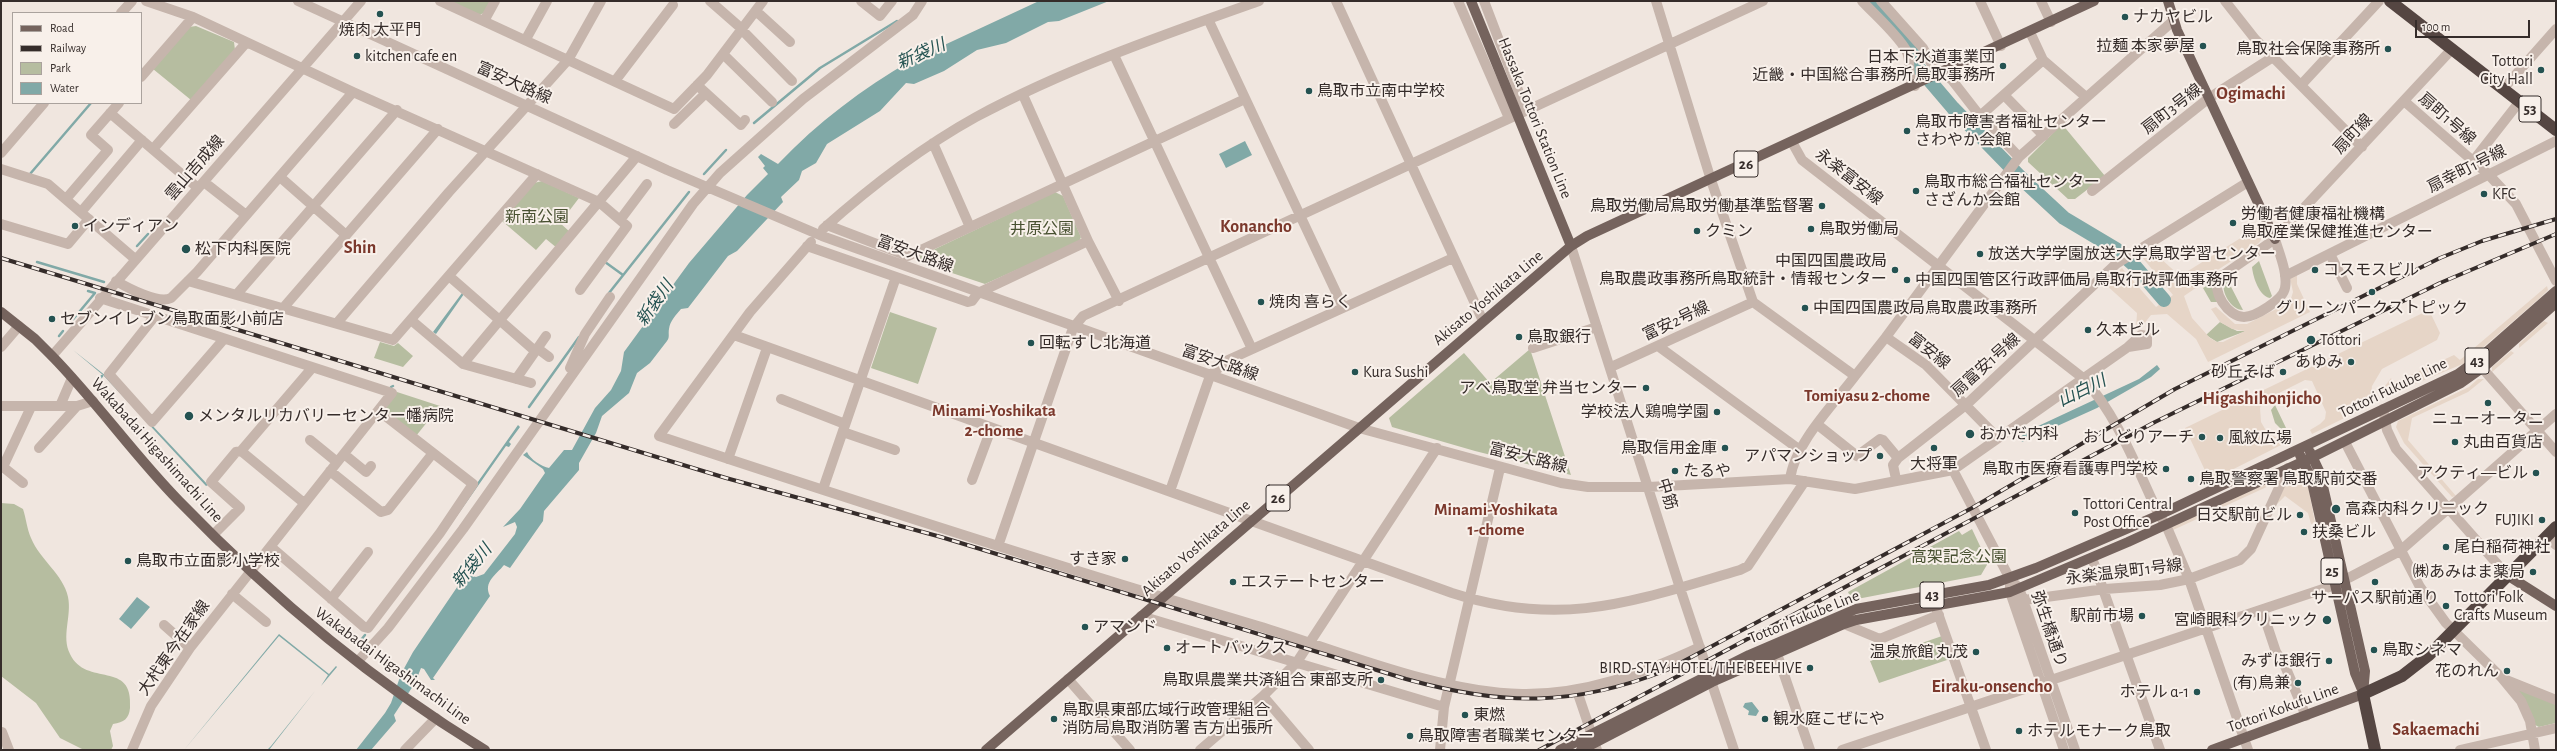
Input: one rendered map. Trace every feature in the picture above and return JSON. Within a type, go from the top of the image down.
[{"type":"highway","name":"53","points":[[2390,1],[2556,130]]},
{"type":"highway","points":[[2375,750],[2364,694],[2402,676],[2429,655],[2556,527]]},
{"type":"main road","name":"Hassaka Tottori Station Line","points":[[1471,1],[1571,246]]},
{"type":"main road","name":"Akisato Yoshikata Line","points":[[986,750],[1571,246],[1587,236],[2001,46],[2094,1]]},
{"type":"main road","points":[[2168,1],[2173,21],[2275,239]]},
{"type":"main road","name":"Tottori Fukube Line","points":[[1711,678],[1777,654],[1856,620],[2014,590],[2092,558],[2166,525],[2345,442],[2454,388],[2556,291]]},
{"type":"main road","name":"Tottori Fukube Line","points":[[1582,750],[1711,678],[1856,609],[1989,585],[2010,579],[2158,515],[2479,365],[2556,304]]},
{"type":"main road","name":"Wakabadai Higashimachi Line","points":[[1,312],[52,356],[179,500],[295,612],[360,663],[485,750]]},
{"type":"main road","name":"25","points":[[2307,445],[2308,459]]},
{"type":"main road","name":"25","points":[[2297,450],[2308,459],[2320,473],[2355,673],[2364,694]]},
{"type":"main road","points":[[2507,575],[2556,606]]},
{"type":"main road","name":"Tottori Kokufu Line","points":[[2212,750],[2364,694]]},
{"type":"main road","name":"Tottori Fukube Line","points":[[1560,750],[1594,742]]},
{"type":"street","points":[[122,12],[132,1]]},
{"type":"street","points":[[146,1],[193,17],[303,67],[353,92],[397,110],[599,202],[627,226],[580,290]]},
{"type":"street","name":"富安大路線","points":[[298,1],[637,156],[792,224],[1073,328],[1358,428],[1437,448],[1500,468],[1561,483],[1588,487],[1649,487],[1790,479],[1848,489],[1896,479],[1954,470]]},
{"type":"street","name":"雲山吉成線","points":[[52,356],[100,298],[116,282],[135,258],[201,185],[361,1]]},
{"type":"street","points":[[440,1],[526,39],[674,109],[697,85],[723,54],[763,1]]},
{"type":"street","points":[[484,21],[495,1]]},
{"type":"street","points":[[526,39],[547,1]]},
{"type":"street","points":[[338,323],[526,105],[568,60],[601,1]]},
{"type":"street","points":[[710,1],[742,29],[792,81]]},
{"type":"street","points":[[861,1],[880,16],[892,1]]},
{"type":"street","points":[[360,663],[449,547],[693,204],[713,190],[720,173],[803,99],[913,16],[922,1]]},
{"type":"street","points":[[1245,99],[1154,140],[908,256],[825,227],[878,182],[933,143],[976,117],[1114,55],[1259,1]]},
{"type":"street","points":[[1336,1],[1452,258],[1483,321]]},
{"type":"street","points":[[1458,1],[1518,114]]},
{"type":"street","points":[[1484,1],[1518,114]]},
{"type":"street","points":[[1656,1],[1711,180],[1753,302],[1855,376]]},
{"type":"street","points":[[998,546],[1073,328],[1083,316],[1764,1]]},
{"type":"street","points":[[1862,1],[1905,49],[1909,61],[1908,77],[1918,84]]},
{"type":"street","points":[[1881,1],[1923,48],[1938,74],[1952,80],[1980,116],[2019,158]]},
{"type":"street","points":[[1980,1],[2001,46]]},
{"type":"street","points":[[2040,1],[2051,22]]},
{"type":"street","points":[[2225,1],[2272,56],[2362,147]]},
{"type":"street","points":[[2301,85],[2379,1]]},
{"type":"street","points":[[615,81],[673,5]]},
{"type":"street","points":[[756,11],[790,42]]},
{"type":"street","points":[[142,77],[193,17]]},
{"type":"street","points":[[1208,19],[1343,307]]},
{"type":"street","points":[[1886,337],[1938,265],[2019,158],[2173,21]]},
{"type":"street","points":[[2503,89],[2556,29]]},
{"type":"street","points":[[2030,32],[2043,60],[2086,97]]},
{"type":"street","points":[[153,149],[246,42]]},
{"type":"street","name":"扇町線","points":[[2275,239],[2284,276],[2285,287],[2277,301],[2243,317],[2231,312],[2218,293],[2217,282],[2223,275],[2259,252],[2275,239],[2452,49]]},
{"type":"street","points":[[723,54],[772,102]]},
{"type":"street","points":[[1114,55],[1208,259],[1252,349]]},
{"type":"street","name":"扇町3号線","points":[[2092,191],[2210,98],[2272,56]]},
{"type":"street","points":[[1980,116],[2043,60]]},
{"type":"street","points":[[697,85],[740,125],[745,120]]},
{"type":"street","points":[[116,282],[135,292],[168,299],[188,281],[353,92]]},
{"type":"street","points":[[674,124],[706,93]]},
{"type":"street","points":[[1023,95],[1088,241],[1119,300]]},
{"type":"street","points":[[2004,95],[2044,136]]},
{"type":"street","name":"扇町1号線","points":[[2404,101],[2489,176],[2520,210],[2556,281]]},
{"type":"street","points":[[2473,161],[2520,101]]},
{"type":"street","points":[[1,153],[43,104]]},
{"type":"street","points":[[66,200],[108,150],[91,135],[118,104]]},
{"type":"street","points":[[237,294],[397,110]]},
{"type":"street","points":[[110,113],[153,149],[246,216]]},
{"type":"street","points":[[284,307],[438,129]]},
{"type":"street","points":[[81,212],[142,140]]},
{"type":"street","name":"扇幸町1号線","points":[[2284,276],[2489,176],[2556,141]]},
{"type":"street","name":"永楽富安線","points":[[1792,142],[1802,160],[2082,378],[2107,409],[2158,515],[2166,525],[2189,579],[2208,628],[2246,738],[2248,750]]},
{"type":"street","points":[[933,143],[970,227]]},
{"type":"street","points":[[463,364],[637,156]]},
{"type":"street","points":[[1,169],[48,184],[135,258]]},
{"type":"street","points":[[188,281],[284,307],[393,340],[537,174]]},
{"type":"street","points":[[280,177],[346,235]]},
{"type":"street","name":"扇富安1号線","points":[[1898,458],[1967,404],[2116,264],[2248,182]]},
{"type":"street","points":[[620,220],[647,184]]},
{"type":"street","points":[[1,224],[68,244],[90,219]]},
{"type":"street","points":[[2270,226],[2259,252],[2271,253],[2280,259]]},
{"type":"street","points":[[1088,241],[978,293],[972,301],[968,302],[809,244],[786,268],[659,436],[1162,598],[1450,685],[1508,693],[1577,691],[1653,668],[1700,647]]},
{"type":"street","name":"中筋","points":[[1571,246],[1611,367],[1680,588],[1734,750]]},
{"type":"street","points":[[2330,254],[2347,288]]},
{"type":"street","points":[[1170,491],[1210,376],[1221,364],[1452,258]]},
{"type":"street","points":[[449,276],[500,321],[536,350],[549,357]]},
{"type":"street","points":[[823,489],[896,277]]},
{"type":"street","points":[[567,380],[568,371],[585,334],[610,297]]},
{"type":"street","points":[[100,298],[312,368],[241,451],[236,452],[211,482],[240,508],[214,534]]},
{"type":"street","name":"富安2号線","points":[[1611,367],[1753,302]]},
{"type":"street","points":[[155,316],[108,374],[152,422],[224,339]]},
{"type":"street","points":[[411,320],[463,364],[531,383]]},
{"type":"street","points":[[1,347],[19,326]]},
{"type":"street","points":[[1533,348],[1597,327]]},
{"type":"street","points":[[734,335],[991,429],[1170,491],[1469,598],[1507,607],[1566,611],[1618,605],[1680,588],[1748,566],[1805,481]]},
{"type":"street","points":[[516,379],[546,336]]},
{"type":"street","name":"富安線","points":[[1790,479],[1792,465],[1800,450],[1886,337],[1926,365],[1967,404],[1998,438]]},
{"type":"street","points":[[1658,346],[1800,450]]},
{"type":"street","points":[[2010,579],[1954,470],[2082,378],[2128,347]]},
{"type":"street","points":[[728,459],[767,348]]},
{"type":"street","points":[[2479,365],[2556,452]]},
{"type":"street","name":"大杙東今在家線","points":[[132,750],[151,706],[190,648],[392,393],[312,368]]},
{"type":"street","points":[[60,406],[72,378]]},
{"type":"street","points":[[781,399],[895,450]]},
{"type":"street","points":[[1,406],[77,406],[93,402]]},
{"type":"street","points":[[39,448],[77,406]]},
{"type":"street","points":[[23,483],[3,467],[31,407]]},
{"type":"street","points":[[2383,409],[2390,438],[2396,449],[2507,575]]},
{"type":"street","points":[[271,547],[364,627],[368,628],[447,523],[473,484],[378,411]]},
{"type":"street","points":[[1842,750],[1972,708],[2340,583],[2400,551],[2556,414]]},
{"type":"street","points":[[1818,425],[1856,456],[1880,439],[1883,440],[1898,458],[1893,465],[1896,479]]},
{"type":"street","points":[[972,480],[991,429]]},
{"type":"street","points":[[310,440],[337,462]]},
{"type":"street","points":[[2345,442],[2400,551],[2420,587],[2454,631],[2502,678],[2521,701],[2532,733],[2535,750]]},
{"type":"street","points":[[1200,750],[1263,696],[1297,662],[1437,448]]},
{"type":"street","points":[[241,451],[304,503]]},
{"type":"street","points":[[330,471],[381,512],[388,510],[433,453]]},
{"type":"street","points":[[344,454],[366,472],[371,466]]},
{"type":"street","points":[[1440,750],[1444,707],[1500,468]]},
{"type":"street","name":"永楽温泉町1号線","points":[[2024,600],[2105,589],[2160,585],[2189,579],[2236,562],[2247,554],[2288,468]]},
{"type":"street","points":[[2546,536],[2556,545]]},
{"type":"street","points":[[331,599],[368,552]]},
{"type":"street","points":[[2092,558],[2105,589],[2160,750]]},
{"type":"street","name":"弥生橋通り","points":[[2010,579],[2046,682],[2076,750]]},
{"type":"street","name":"弥生橋通り","points":[[2014,590],[2024,600],[2064,750]]},
{"type":"street","points":[[232,594],[266,622]]},
{"type":"street","points":[[1935,605],[1986,750]]},
{"type":"street","points":[[2262,610],[2276,652],[2285,666],[2306,716]]},
{"type":"street","points":[[1844,624],[1880,639],[1939,615]]},
{"type":"street","points":[[1141,616],[1444,707]]},
{"type":"street","points":[[164,625],[190,648]]},
{"type":"street","points":[[1777,654],[1810,750]]},
{"type":"street","points":[[2502,678],[2554,696]]},
{"type":"street","points":[[1068,679],[1130,750]]},
{"type":"street","points":[[1577,691],[1594,742]]},
{"type":"street","points":[[1263,696],[1309,750]]},
{"type":"street","points":[[406,750],[433,715]]},
{"type":"street","points":[[2460,750],[2556,728]]},
{"type":"street","points":[[2,732],[9,750]]},
{"type":"green space","points":[[447,1],[491,1],[484,13],[479,15]]},
{"type":"green space","points":[[196,26],[234,42],[235,50],[191,100],[153,69],[189,27]]},
{"type":"green space","points":[[2062,124],[2105,176],[2075,199],[2068,199],[2028,162],[2028,158]]},
{"type":"green space","name":"新南公園","points":[[542,181],[579,198],[560,223],[570,232],[557,248],[546,239],[536,250],[502,221],[534,183]]},
{"type":"green space","name":"井原公園","points":[[1055,192],[1063,196],[1081,237],[1079,242],[985,284],[916,261],[916,258]]},
{"type":"green space","points":[[2259,261],[2272,296],[2270,298],[2266,297],[2257,286],[2254,276],[2252,267]]},
{"type":"green space","points":[[2227,279],[2243,310],[2235,307],[2228,300],[2223,286]]},
{"type":"green space","points":[[2212,283],[2218,302],[2211,302],[2203,288]]},
{"type":"green space","points":[[890,312],[937,328],[918,384],[871,368]]},
{"type":"green space","points":[[2220,322],[2237,331],[2246,331],[2217,342],[2206,335]]},
{"type":"green space","points":[[380,342],[394,346],[398,343],[413,356],[403,367],[374,358]]},
{"type":"green space","points":[[1530,349],[1571,475],[1475,451],[1392,427],[1389,418],[1464,353],[1490,383]]},
{"type":"green space","points":[[397,392],[440,406],[416,436],[382,411]]},
{"type":"green space","points":[[2275,405],[2287,430],[2283,431],[2275,423],[2271,410]]},
{"type":"green space","points":[[1,503],[14,504],[23,509],[30,535],[35,546],[61,581],[65,589],[69,604],[66,640],[70,654],[77,664],[87,670],[117,678],[125,684],[129,693],[130,708],[127,717],[123,721],[113,724],[110,731],[113,746],[111,750],[84,750],[60,738],[36,703],[1,676]]},
{"type":"green space","name":"高架記念公園","points":[[1972,529],[1988,563],[1981,575],[1852,600],[1848,592],[1959,531],[1962,535]]},
{"type":"green space","points":[[1942,636],[1950,659],[1879,683],[1870,661]]},
{"type":"green space","points":[[2516,687],[2556,704],[2556,723],[2539,727],[2535,725]]},
{"type":"shaded area","points":[[2263,224],[2263,236],[2259,243],[2216,271],[2212,277],[2184,296],[2192,318],[2210,338],[2217,342],[2223,342],[2245,331],[2232,329],[2220,322],[2211,309],[2216,307],[2235,324],[2247,324],[2290,302],[2293,292],[2290,278],[2297,273],[2297,284],[2310,312],[2208,362],[2196,339],[2167,314],[2151,315],[2139,330],[2136,329],[2137,313],[2104,283],[2122,268],[2156,307],[2173,295],[2142,257],[2150,249],[2180,276]]},
{"type":"shaded area","points":[[2547,286],[2548,290],[2541,297],[2465,363],[2386,396],[2385,386],[2391,378],[2393,383],[2454,355],[2460,360]]},
{"type":"shaded area","points":[[2429,310],[2440,333],[2437,340],[2382,369],[2372,386],[2371,395],[2375,403],[2312,434],[2310,430],[2325,419],[2326,412],[2312,381],[2305,380],[2263,401],[2260,408],[2261,422],[2268,434],[2287,442],[2210,481],[2185,428]]},
{"type":"shaded area","points":[[2544,321],[2548,323],[2519,348],[2519,344]]},
{"type":"shaded area","points":[[2511,351],[2514,353],[2492,372],[2492,367]]},
{"type":"shaded area","points":[[2478,379],[2484,379],[2468,392],[2412,418],[2408,440],[2456,496],[2452,497],[2404,443],[2396,427],[2398,421],[2469,387]]},
{"type":"shaded area","points":[[2297,471],[2302,471],[2306,475],[2315,523],[2311,524],[2308,513],[2285,496],[2276,505],[2290,475]]},
{"type":"shaded area","points":[[2274,480],[2273,488],[2271,485],[2173,530],[2172,526]]},
{"type":"water","points":[[1039,1],[1109,1],[1059,21],[1048,22],[1006,43],[977,50],[944,71],[914,84],[906,83],[880,111],[827,144],[816,163],[802,171],[799,180],[781,197],[783,202],[737,251],[728,256],[688,308],[681,309],[672,321],[668,340],[650,363],[637,373],[629,393],[602,416],[596,433],[579,463],[579,470],[544,511],[543,521],[510,568],[504,565],[491,579],[488,587],[490,596],[433,678],[435,680],[431,680],[424,669],[421,668],[415,683],[394,715],[396,721],[371,750],[356,750],[385,713],[391,703],[401,674],[413,652],[466,574],[476,577],[484,574],[515,534],[517,527],[515,522],[503,527],[520,509],[545,473],[543,469],[523,455],[527,452],[536,462],[549,468],[564,450],[572,450],[595,408],[611,390],[621,371],[624,352],[689,263],[747,195],[768,174],[763,168],[765,166],[758,157],[761,154],[778,164],[809,134],[841,107],[894,71],[912,60]]},
{"type":"water","points":[[1245,141],[1252,155],[1226,168],[1219,154]]},
{"type":"water","points":[[462,293],[464,294],[436,334],[433,332]]},
{"type":"water","points":[[73,350],[106,376],[208,485],[206,486],[103,375]]},
{"type":"water","points":[[2157,365],[2160,369],[2151,377],[2097,408],[2022,442],[2020,437],[2034,428],[2139,379]]},
{"type":"water","points":[[518,425],[520,427],[509,442],[511,444],[509,447],[506,446],[447,530],[444,530]]},
{"type":"water","points":[[137,597],[150,607],[131,629],[119,619]]},
{"type":"water","points":[[279,634],[329,674],[336,666],[337,667],[321,686],[328,675],[279,636],[184,750]]},
{"type":"water","points":[[315,691],[269,750],[267,750],[271,746]]},
{"type":"water","points":[[1752,702],[1759,711],[1756,716],[1748,715],[1749,711],[1743,707],[1745,703]]},
{"type":"waterway","name":"山白川","points":[[1871,1],[1916,50],[1918,67],[1953,108],[2023,180],[2064,218],[2116,249],[2134,265],[2164,300]]},
{"type":"waterway","points":[[754,123],[820,68],[897,21]]},
{"type":"waterway","points":[[30,174],[90,104]]},
{"type":"waterway","points":[[704,174],[726,150]]},
{"type":"waterway","points":[[609,293],[689,192]]},
{"type":"waterway","points":[[137,246],[148,234]]},
{"type":"waterway","points":[[37,262],[104,282]]},
{"type":"waterway","points":[[605,262],[623,275]]},
{"type":"waterway","points":[[70,323],[95,293],[88,291]]},
{"type":"waterway","points":[[59,336],[63,331]]},
{"type":"waterway","points":[[529,407],[579,337]]},
{"type":"waterway","points":[[94,384],[102,376]]},
{"type":"waterway","points":[[361,640],[365,635]]},
{"type":"railway","points":[[1,258],[726,478],[941,537],[1406,679],[1441,688],[1474,694],[1506,698],[1538,698],[1569,696],[1600,691],[1633,682],[1667,670],[1972,508],[2175,389],[2440,258],[2482,241],[2556,219]]},
{"type":"railway","points":[[1539,750],[2155,422],[2440,283],[2556,234]]},
{"type":"place","name":"焼肉 太平門","points":[[380,14]]},
{"type":"place","name":"ナカヤビル","points":[[2125,17]]},
{"type":"place","name":"拉麺 本家夢屋","points":[[2203,46]]},
{"type":"place","name":"鳥取社会保険事務所","points":[[2388,49]]},
{"type":"place","name":"kitchen cafe en","points":[[357,56]]},
{"type":"place","name":"日本下水道事業団 近畿・中国総合事務所 鳥取事務所","points":[[2003,66]]},
{"type":"place","name":"Tottori City Hall","points":[[2541,70]]},
{"type":"place","name":"鳥取市立南中学校","points":[[1309,91]]},
{"type":"place","name":"鳥取市障害者福祉センター さわやか会館","points":[[1907,131]]},
{"type":"place","name":"鳥取市総合福祉センター さざんか会館","points":[[1916,191]]},
{"type":"place","name":"KFC","points":[[2484,194]]},
{"type":"place","name":"鳥取労働局鳥取労働基準監督署","points":[[1822,206]]},
{"type":"place","name":"労働者健康福祉機構 鳥取産業保健推進センター","points":[[2233,223]]},
{"type":"place","name":"インディアン","points":[[75,226]]},
{"type":"place","name":"鳥取労働局","points":[[1811,229]]},
{"type":"place","name":"クミン","points":[[1697,231]]},
{"type":"place","name":"松下内科医院","points":[[186,249]]},
{"type":"place","name":"放送大学学園放送大学鳥取学習センター","points":[[1980,254]]},
{"type":"place","name":"中国四国農政局 鳥取農政事務所鳥取統計・情報センター","points":[[1895,270]]},
{"type":"place","name":"コスモスビル","points":[[2315,270]]},
{"type":"place","name":"中国四国管区行政評価局 鳥取行政評価事務所","points":[[1907,280]]},
{"type":"place","name":"グリーンパークストピック","points":[[2372,292]]},
{"type":"place","name":"焼肉 喜らく","points":[[1261,302]]},
{"type":"place","name":"中国四国農政局鳥取農政事務所","points":[[1805,308]]},
{"type":"place","name":"セブンイレブン鳥取面影小前店","points":[[52,319]]},
{"type":"place","name":"久本ビル","points":[[2088,330]]},
{"type":"place","name":"鳥取銀行","points":[[1519,337]]},
{"type":"place","name":"Tottori","points":[[2311,340]]},
{"type":"place","name":"回転すし北海道","points":[[1031,343]]},
{"type":"place","name":"あゆみ","points":[[2351,362]]},
{"type":"place","name":"Kura Sushi","points":[[1355,372]]},
{"type":"place","name":"砂丘そば","points":[[2283,372]]},
{"type":"place","name":"アベ鳥取堂 弁当センター","points":[[1646,388]]},
{"type":"place","name":"ニューオータニ","points":[[2488,403]]},
{"type":"place","name":"学校法人鶏鳴学園","points":[[1717,412]]},
{"type":"place","name":"メンタルリカバリーセンター幡病院","points":[[189,416]]},
{"type":"place","name":"おかだ内科","points":[[1970,434]]},
{"type":"place","name":"おしどりアーチ","points":[[2202,437]]},
{"type":"place","name":"風紋広場","points":[[2220,438]]},
{"type":"place","name":"丸由百貨店","points":[[2455,442]]},
{"type":"place","name":"鳥取信用金庫","points":[[1725,448]]},
{"type":"place","name":"大将軍","points":[[1934,448]]},
{"type":"place","name":"アパマンショップ","points":[[1880,456]]},
{"type":"place","name":"鳥取市医療看護専門学校","points":[[2166,469]]},
{"type":"place","name":"たるや","points":[[1675,471]]},
{"type":"place","name":"アクティ―ビル","points":[[2536,473]]},
{"type":"place","name":"鳥取警察署 鳥取駅前交番","points":[[2191,479]]},
{"type":"place","name":"高森内科クリニック","points":[[2336,509]]},
{"type":"place","name":"Tottori Central Post Office","points":[[2075,513]]},
{"type":"place","name":"日交駅前ビル","points":[[2300,515]]},
{"type":"place","name":"FUJIKI","points":[[2542,520]]},
{"type":"place","name":"扶桑ビル","points":[[2304,532]]},
{"type":"place","name":"尾白稲荷神社","points":[[2446,547]]},
{"type":"place","name":"すき家","points":[[1125,559]]},
{"type":"place","name":"鳥取市立面影小学校","points":[[128,561]]},
{"type":"place","name":"㈱あみはま薬局","points":[[2533,572]]},
{"type":"place","name":"エステートセンター","points":[[1233,582]]},
{"type":"place","name":"サーパス駅前通り","points":[[2375,582]]},
{"type":"place","name":"Tottori Folk Crafts Museum","points":[[2446,606]]},
{"type":"place","name":"駅前市場","points":[[2142,616]]},
{"type":"place","name":"宮崎眼科クリニック","points":[[2327,620]]},
{"type":"place","name":"アマンド","points":[[1085,627]]},
{"type":"place","name":"オートバックス","points":[[1167,648]]},
{"type":"place","name":"鳥取シネマ","points":[[2374,650]]},
{"type":"place","name":"温泉旅館 丸茂","points":[[1976,652]]},
{"type":"place","name":"みずほ銀行","points":[[2329,661]]},
{"type":"place","name":"BIRD-STAY HOTEL/THE BEEHIVE","points":[[1810,668]]},
{"type":"place","name":"花のれん","points":[[2507,671]]},
{"type":"place","name":"鳥取県農業共済組合 東部支所","points":[[1381,680]]},
{"type":"place","name":"(有)鳥兼","points":[[2298,683]]},
{"type":"place","name":"ホテル α-1","points":[[2197,692]]},
{"type":"place","name":"東燃","points":[[1465,715]]},
{"type":"place","name":"鳥取県東部広域行政管理組合 消防局鳥取消防署 吉方出張所","points":[[1054,719]]},
{"type":"place","name":"観水庭こぜにや","points":[[1765,719]]},
{"type":"place","name":"ホテルモナーク鳥取","points":[[2019,731]]},
{"type":"place","name":"鳥取障害者職業センター","points":[[1410,736]]},
{"type":"district","name":"Ogimachi","points":[[2251,94]]},
{"type":"district","name":"Konancho","points":[[1256,227]]},
{"type":"district","name":"Shin","points":[[360,248]]},
{"type":"district","name":"Tomiyasu 2-chome","points":[[1867,396]]},
{"type":"district","name":"Higashihonjicho","points":[[2262,399]]},
{"type":"district","name":"Minami-Yoshikata 2-chome","points":[[994,421]]},
{"type":"district","name":"Minami-Yoshikata 1-chome","points":[[1496,520]]},
{"type":"district","name":"Eiraku-onsencho","points":[[1992,687]]},
{"type":"district","name":"Sakaemachi","points":[[2436,730]]},
{"type":"water label","name":"新袋川","points":[[921,54]]},
{"type":"water label","name":"新袋川","points":[[655,303]]},
{"type":"water label","name":"新袋川","points":[[472,566]]}]
